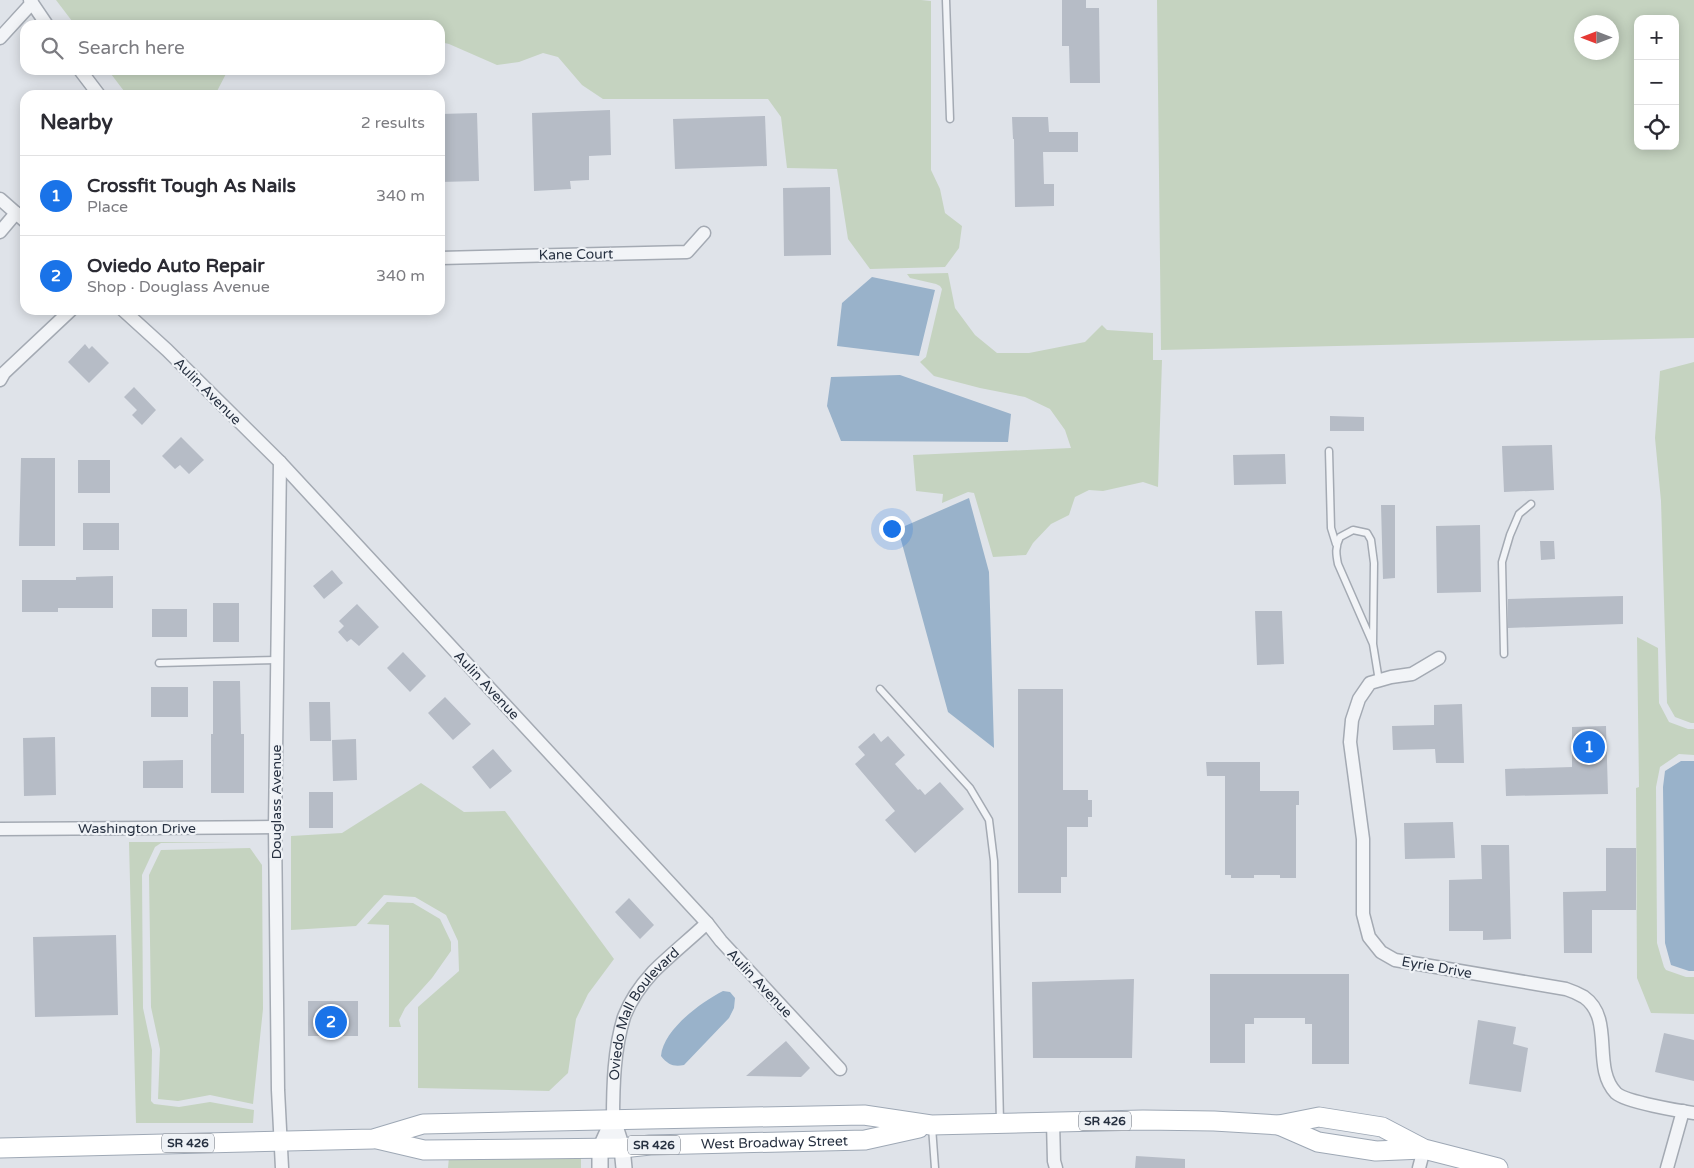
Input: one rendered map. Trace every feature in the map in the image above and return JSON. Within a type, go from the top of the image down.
[{"type":"main road","name":"West Broadway Street","points":[[0,1148],[376,1138],[423,1124],[864,1115],[932,1125],[1143,1120],[1214,1121],[1279,1125],[1319,1117],[1382,1127],[1424,1148],[1498,1168]]},
{"type":"main road","name":"West Broadway Street","points":[[376,1138],[424,1150],[622,1148],[650,1145],[864,1140],[932,1125]]},
{"type":"main road","name":"West Broadway Street","points":[[1279,1125],[1327,1144],[1376,1151],[1424,1148]]},
{"type":"street","points":[[0,38],[31,2],[44,20]]},
{"type":"street","points":[[84,75],[94,90]]},
{"type":"street","points":[[0,199],[20,217],[0,232]]},
{"type":"street","name":"Kane Court","points":[[445,258],[687,252],[704,233]]},
{"type":"street","points":[[0,380],[4,373],[66,315]]},
{"type":"street","name":"Aulin Avenue","points":[[128,315],[167,350],[280,462],[840,1069]]},
{"type":"street","name":"Douglass Avenue","points":[[280,462],[275,827],[278,1090],[282,1168]]},
{"type":"street","name":"Eyrie Drive","points":[[1439,658],[1412,674],[1370,683],[1359,699],[1352,720],[1350,742],[1363,839],[1363,914],[1369,937],[1381,952],[1395,960],[1566,989],[1585,998],[1593,1007],[1600,1024],[1604,1063],[1610,1083],[1617,1094],[1635,1101],[1689,1112],[1667,1168]]},
{"type":"street","name":"Washington Drive","points":[[0,829],[275,827]]},
{"type":"street","name":"Oviedo Mall Boulevard","points":[[624,1168],[622,1148],[613,1120],[613,1095],[617,1050],[624,1016],[635,996],[652,973],[707,923]]},
{"type":"street","name":"Oviedo Mall Boulevard","points":[[600,1168],[600,1148],[613,1120]]},
{"type":"street","points":[[1053,1122],[1054,1161],[1056,1168]]},
{"type":"street","points":[[1419,1168],[1424,1148]]},
{"type":"lane","points":[[946,0],[950,118]]},
{"type":"lane","points":[[1329,451],[1330,528],[1336,544],[1338,564],[1373,644]]},
{"type":"lane","points":[[1504,654],[1502,562],[1510,534],[1519,514],[1531,504]]},
{"type":"lane","points":[[1336,544],[1340,537],[1353,530],[1367,533],[1371,540],[1374,563],[1373,644],[1379,681]]},
{"type":"lane","points":[[160,663],[277,660]]},
{"type":"lane","points":[[880,689],[970,788],[988,820],[994,861],[1000,1123]]},
{"type":"lane","points":[[932,1125],[935,1168]]},
{"type":"green space","points":[[56,0],[931,1],[931,170],[940,189],[945,213],[962,226],[959,248],[945,267],[870,269],[848,239],[837,169],[787,168],[781,117],[768,99],[603,99],[582,85],[558,57],[543,53],[519,62],[497,65],[445,43],[445,20],[71,20]]},
{"type":"green space","points":[[1157,0],[1694,0],[1694,338],[1161,350]]},
{"type":"green space","points":[[112,75],[225,75],[218,90],[123,90]]},
{"type":"green space","points":[[948,273],[955,308],[975,335],[997,353],[1029,353],[1085,342],[1102,325],[1107,330],[1153,333],[1153,360],[1162,360],[1158,487],[1143,482],[1103,491],[1089,490],[1075,497],[1069,515],[1051,524],[1033,543],[1026,555],[993,557],[974,493],[968,492],[942,503],[943,494],[916,491],[913,455],[1071,448],[1065,430],[1050,409],[1025,397],[934,376],[920,362],[926,357],[942,289],[936,284],[910,278],[907,274]]},
{"type":"green space","points":[[1694,362],[1694,723],[1691,723],[1675,717],[1667,703],[1661,501],[1655,438],[1660,371]]},
{"type":"green space","points":[[1637,637],[1658,648],[1659,703],[1669,722],[1688,729],[1694,729],[1694,755],[1679,754],[1660,767],[1656,787],[1657,943],[1666,970],[1686,977],[1694,977],[1694,1014],[1651,1013],[1637,978],[1636,788],[1639,787]]},
{"type":"green space","points":[[421,783],[464,812],[505,811],[614,959],[588,994],[576,1019],[568,1073],[549,1091],[418,1088],[418,1007],[459,971],[458,941],[446,915],[415,897],[384,895],[356,926],[291,930],[291,836],[342,833]]},
{"type":"green space","points":[[129,842],[235,842],[161,843],[155,847],[142,875],[143,1008],[152,1050],[151,1101],[154,1104],[179,1107],[210,1102],[254,1110],[253,1123],[136,1123]]},
{"type":"green space","points":[[250,848],[262,865],[263,1009],[253,1104],[210,1095],[178,1101],[158,1099],[160,1049],[151,1007],[149,875],[161,850]]},
{"type":"green space","points":[[387,902],[413,903],[440,919],[451,942],[451,951],[432,978],[405,1008],[399,1020],[401,1027],[389,1027],[389,925],[367,924]]},
{"type":"green space","points":[[581,1156],[581,1168],[448,1168],[449,1157]]},
{"type":"water","points":[[872,277],[935,290],[919,356],[837,346],[842,303]]},
{"type":"water","points":[[900,375],[1011,414],[1008,442],[841,441],[827,406],[831,377]]},
{"type":"water","points":[[969,498],[989,572],[994,748],[948,712],[898,529]]},
{"type":"water","points":[[1681,761],[1694,761],[1694,971],[1671,965],[1665,943],[1663,787],[1665,771]]},
{"type":"water","points":[[723,991],[730,992],[735,998],[734,1008],[729,1018],[684,1065],[677,1066],[666,1061],[661,1056],[668,1036],[684,1018],[704,1002]]},
{"type":"building","points":[[1062,0],[1086,0],[1086,8],[1099,8],[1100,83],[1070,83],[1069,46],[1062,46]]},
{"type":"building","points":[[610,110],[611,155],[589,156],[589,180],[570,181],[571,189],[534,191],[532,113]]},
{"type":"building","points":[[477,113],[479,181],[445,182],[445,114]]},
{"type":"building","points":[[765,116],[767,166],[675,169],[673,119]]},
{"type":"building","points":[[1012,117],[1048,117],[1049,132],[1078,132],[1078,152],[1043,152],[1044,184],[1054,184],[1054,206],[1015,207]]},
{"type":"building","points":[[830,187],[831,255],[784,256],[783,188]]},
{"type":"building","points":[[85,344],[89,349],[92,346],[109,363],[89,383],[68,362]]},
{"type":"building","points":[[134,387],[156,410],[142,425],[132,415],[137,410],[124,397]]},
{"type":"building","points":[[1330,416],[1364,417],[1364,431],[1330,431]]},
{"type":"building","points":[[181,437],[204,460],[189,474],[180,465],[175,469],[162,456]]},
{"type":"building","points":[[1552,445],[1554,490],[1504,492],[1502,446]]},
{"type":"building","points":[[1285,454],[1286,484],[1234,485],[1233,455]]},
{"type":"building","points":[[21,458],[55,458],[55,546],[19,546]]},
{"type":"building","points":[[78,460],[110,460],[110,493],[78,493]]},
{"type":"building","points":[[1381,505],[1395,505],[1395,578],[1383,579]]},
{"type":"building","points":[[83,523],[119,523],[119,550],[83,550]]},
{"type":"building","points":[[1480,525],[1481,592],[1437,593],[1436,526]]},
{"type":"building","points":[[1540,541],[1554,541],[1555,559],[1541,560]]},
{"type":"building","points":[[332,570],[343,583],[324,599],[313,586]]},
{"type":"building","points":[[113,576],[113,608],[58,608],[58,612],[22,612],[22,580],[76,580],[76,577]]},
{"type":"building","points":[[1623,596],[1623,624],[1508,628],[1508,599]]},
{"type":"building","points":[[213,603],[239,603],[239,642],[213,642]]},
{"type":"building","points":[[357,604],[379,627],[359,646],[351,639],[347,642],[338,632],[344,626],[339,621]]},
{"type":"building","points":[[152,609],[187,609],[187,637],[152,637]]},
{"type":"building","points":[[1255,611],[1282,611],[1284,664],[1257,665]]},
{"type":"building","points":[[403,652],[426,676],[410,692],[387,668]]},
{"type":"building","points":[[213,681],[240,681],[241,734],[244,734],[244,793],[211,793]]},
{"type":"building","points":[[151,687],[188,687],[188,717],[151,717]]},
{"type":"building","points":[[1018,689],[1063,689],[1063,790],[1088,790],[1088,800],[1092,800],[1092,817],[1088,817],[1088,827],[1067,827],[1067,877],[1061,877],[1061,893],[1018,893]]},
{"type":"building","points":[[445,697],[471,724],[453,740],[428,713]]},
{"type":"building","points":[[309,702],[330,702],[331,741],[310,741]]},
{"type":"building","points":[[1462,704],[1464,763],[1436,763],[1435,749],[1393,750],[1392,726],[1434,725],[1434,705]]},
{"type":"building","points":[[1606,726],[1608,794],[1506,796],[1505,769],[1572,767],[1572,727]]},
{"type":"building","points":[[874,733],[881,742],[888,736],[905,755],[895,764],[918,790],[920,789],[925,795],[940,782],[964,809],[915,853],[885,820],[895,811],[855,764],[865,755],[858,747]]},
{"type":"building","points":[[55,737],[56,795],[24,796],[23,738]]},
{"type":"building","points":[[356,739],[357,780],[333,781],[332,740]]},
{"type":"building","points":[[493,749],[512,771],[490,789],[472,767]]},
{"type":"building","points":[[183,760],[183,788],[143,788],[143,761]]},
{"type":"building","points":[[1206,762],[1260,762],[1260,791],[1299,791],[1299,805],[1296,805],[1296,878],[1280,878],[1280,875],[1254,875],[1254,878],[1231,878],[1231,875],[1225,875],[1225,776],[1207,776]]},
{"type":"building","points":[[309,792],[333,792],[333,828],[309,828]]},
{"type":"building","points":[[1453,822],[1455,858],[1405,859],[1404,823]]},
{"type":"building","points":[[1481,845],[1509,845],[1511,939],[1483,940],[1483,931],[1449,931],[1449,880],[1482,879]]},
{"type":"building","points":[[1606,848],[1636,848],[1636,910],[1592,910],[1592,953],[1564,953],[1563,892],[1606,891]]},
{"type":"building","points":[[629,898],[654,925],[640,939],[615,912]]},
{"type":"building","points":[[116,935],[118,1015],[35,1017],[33,937]]},
{"type":"building","points":[[1210,974],[1349,974],[1349,1064],[1312,1064],[1312,1024],[1305,1024],[1305,1018],[1254,1018],[1254,1024],[1245,1024],[1245,1063],[1210,1063]]},
{"type":"building","points":[[1134,979],[1132,1058],[1033,1058],[1032,982]]},
{"type":"building","points":[[308,1001],[358,1001],[358,1036],[308,1036]]},
{"type":"building","points":[[1478,1020],[1516,1027],[1513,1044],[1528,1048],[1521,1092],[1469,1084]]},
{"type":"building","points":[[1664,1033],[1694,1040],[1694,1081],[1655,1072]]},
{"type":"building","points":[[786,1041],[810,1068],[801,1077],[746,1076]]},
{"type":"building","points":[[1136,1156],[1185,1159],[1185,1168],[1135,1168]]},
{"type":"place","name":"Crossfit Tough As Nails","points":[[1589,747]]},
{"type":"place","name":"Oviedo Auto Repair","points":[[331,1022]]}]
